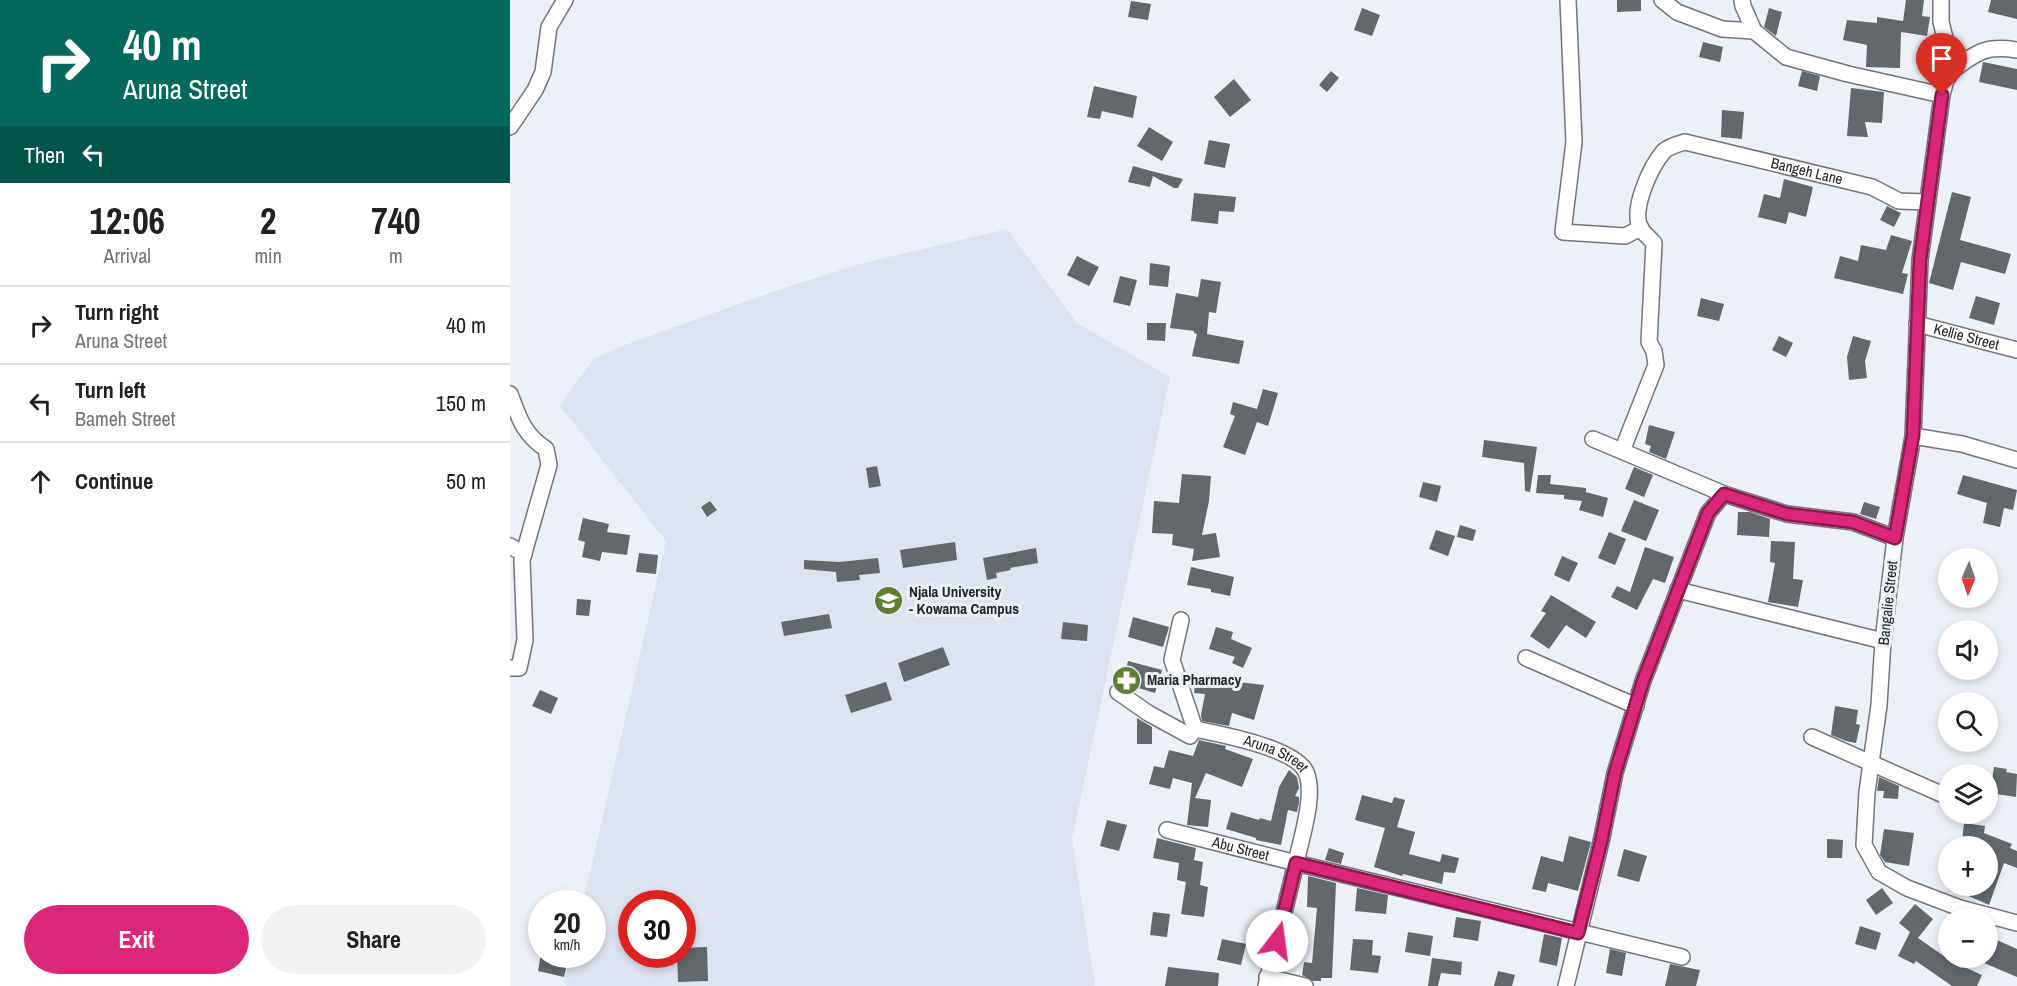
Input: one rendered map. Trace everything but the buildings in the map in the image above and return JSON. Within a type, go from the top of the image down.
[{"type":"street","points":[[510,127],[535,90],[543,72],[549,27],[565,0]]},
{"type":"street","points":[[1568,0],[1574,142],[1563,232],[1625,236],[1641,228],[1654,243],[1648,342],[1656,365],[1622,451]]},
{"type":"street","points":[[1662,0],[1677,12],[1722,29],[1754,31]]},
{"type":"street","points":[[1742,0],[1754,31],[1786,57],[1848,74],[1942,95]]},
{"type":"street","points":[[1941,0],[1941,22],[1950,75],[1983,51],[1998,47],[2017,50]]},
{"type":"street","name":"Bangalie Street","points":[[1950,75],[1942,95],[1920,260],[1913,435],[1895,538],[1879,705],[1867,792],[1864,845],[1879,872],[1907,888],[1960,908],[2017,923]]},
{"type":"street","name":"Bangeh Lane","points":[[1641,228],[1638,217],[1644,184],[1664,151],[1673,145],[1685,142],[1872,187],[1899,201],[1927,202]]},
{"type":"street","name":"Kellie Street","points":[[1917,324],[2017,350]]},
{"type":"street","points":[[510,394],[519,419],[532,440],[546,449],[549,465],[517,550],[522,560],[525,640],[519,668],[510,669]]},
{"type":"street","points":[[1913,435],[1962,444],[2017,460]]},
{"type":"street","points":[[1593,439],[1724,494],[1787,514],[1853,522],[1895,538]]},
{"type":"street","points":[[1566,986],[1601,842],[1615,773],[1643,681],[1708,513],[1724,494]]},
{"type":"street","points":[[1678,590],[1884,641]]},
{"type":"street","points":[[1181,620],[1172,660],[1192,732]]},
{"type":"street","points":[[1526,658],[1636,706]]},
{"type":"street","name":"Aruna Street","points":[[1118,692],[1148,713],[1192,732],[1244,738],[1290,757],[1305,770],[1309,789],[1308,808],[1296,863]]},
{"type":"street","points":[[1812,737],[1938,793]]},
{"type":"street","name":"Abu Street","points":[[1167,830],[1296,863]]},
{"type":"street","points":[[1305,986],[1267,982],[1296,863],[1682,957]]},
{"type":"shaded area","name":"Njala University - Kowama Campus","points":[[1007,229],[1077,323],[1170,377],[1072,839],[1095,986],[567,986],[564,983],[568,968],[606,968],[606,890],[586,890],[666,541],[560,406],[593,359],[625,345],[775,291],[860,264]]},
{"type":"place","name":"Njala University - Kowama Campus","points":[[888,601]]},
{"type":"place","name":"Maria Pharmacy","points":[[1126,680]]},
{"type":"route","points":[[1277,941],[1296,863],[1578,933],[1601,842],[1615,773],[1643,681],[1708,513],[1724,494],[1787,514],[1853,522],[1895,538],[1913,435],[1915,337],[1920,260],[1942,95]]}]
